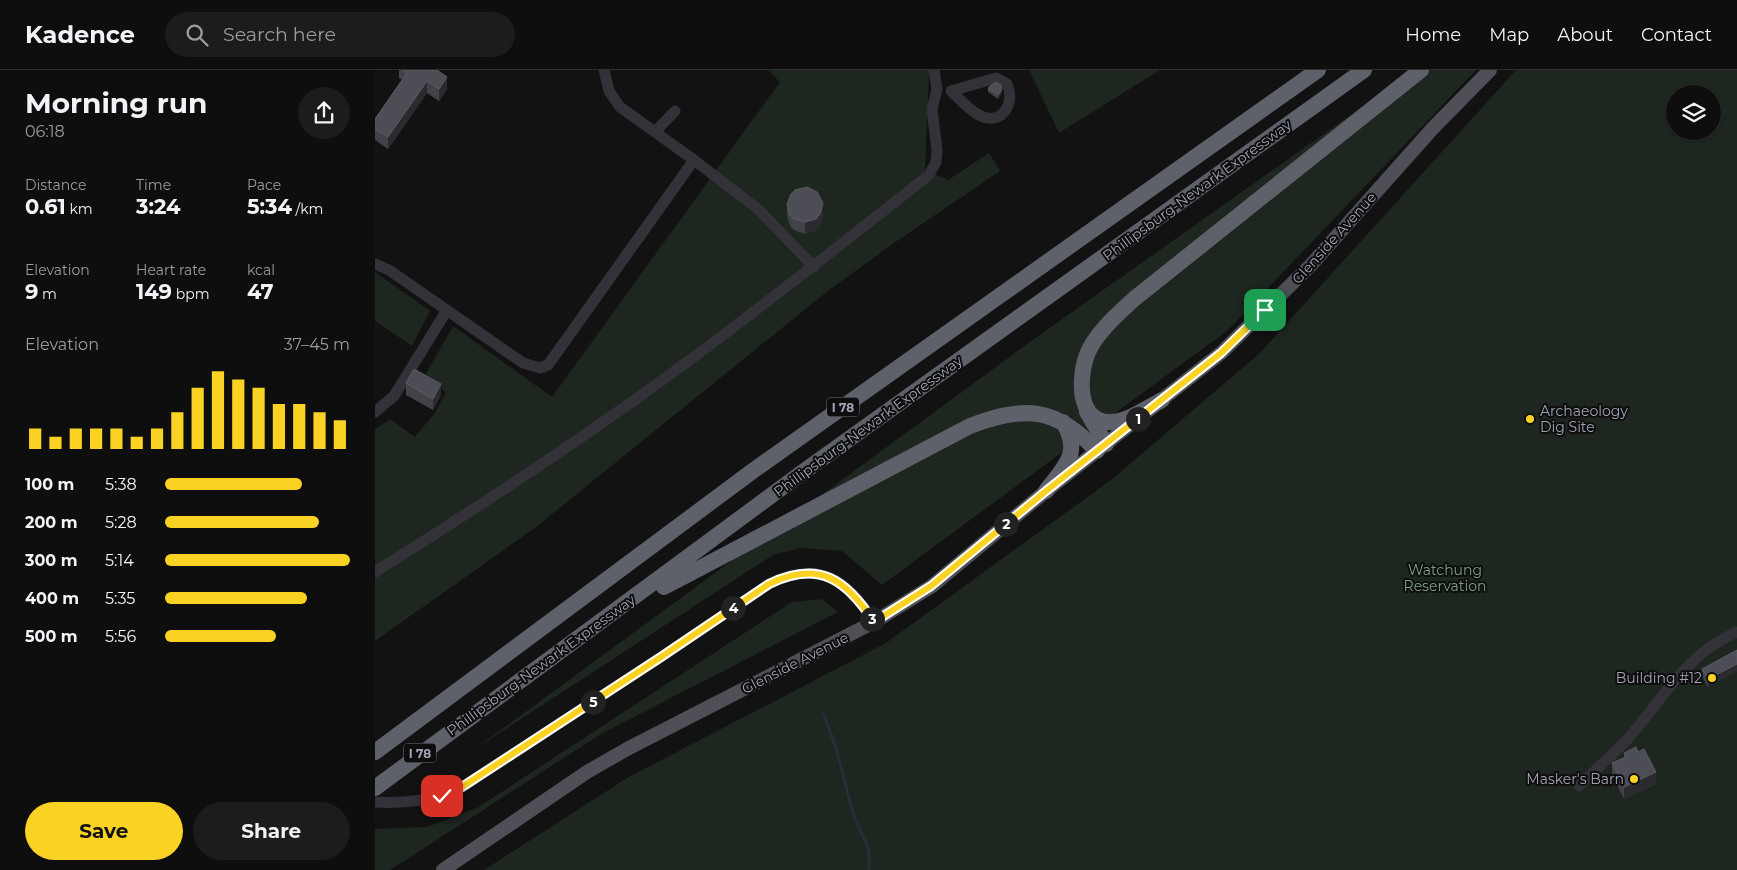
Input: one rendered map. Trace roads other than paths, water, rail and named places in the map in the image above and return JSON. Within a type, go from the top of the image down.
[{"type":"highway","name":"Phillipsburg-Newark Expressway","points":[[375,752],[754,470],[1318,70]]},
{"type":"highway","name":"Phillipsburg-Newark Expressway","points":[[375,788],[803,472],[1364,70]]},
{"type":"highway","points":[[1101,448],[1086,408],[1081,387],[1085,360],[1095,339],[1134,299],[1421,70]]},
{"type":"highway","points":[[1086,408],[1098,419],[1116,421],[1162,400]]},
{"type":"highway","points":[[556,655],[681,576],[970,426],[1018,413],[1043,414],[1063,422],[1101,448]]},
{"type":"highway","points":[[1046,491],[1067,464],[1073,448],[1069,431],[1063,422]]},
{"type":"main road","name":"Glenside Avenue","points":[[443,870],[587,772],[627,749],[874,622],[931,586],[1046,491],[1221,353],[1310,266],[1433,128],[1490,70]]},
{"type":"street","points":[[604,70],[613,100],[757,209],[814,267]]},
{"type":"street","points":[[375,572],[475,510],[634,399],[814,267],[929,175],[936,162],[937,150],[932,109],[937,89],[934,70]]},
{"type":"street","points":[[937,89],[951,91],[996,78],[1007,84],[1011,97],[1007,110],[1002,114],[988,118],[975,112],[951,91]]},
{"type":"street","points":[[655,132],[675,111]]},
{"type":"street","points":[[375,264],[389,270],[523,363],[540,368],[548,365],[694,160]]},
{"type":"street","points":[[375,412],[394,396],[447,310]]},
{"type":"street","points":[[375,802],[400,803],[442,796],[462,787],[769,584],[785,576],[817,574],[833,578],[846,586],[857,597],[874,622]]},
{"type":"street","points":[[1579,786],[1626,741],[1686,666],[1719,639],[1737,632]]},
{"type":"waterway","points":[[823,714],[836,749],[855,818],[867,844],[869,870]]},
{"type":"place","name":"Archaeology Dig Site","points":[[1530,419]]},
{"type":"place","name":"Building #12","points":[[1712,678]]},
{"type":"place","name":"Masker's Barn","points":[[1634,779]]},
{"type":"park label","name":"Watchung Reservation","points":[[1445,578]]}]
